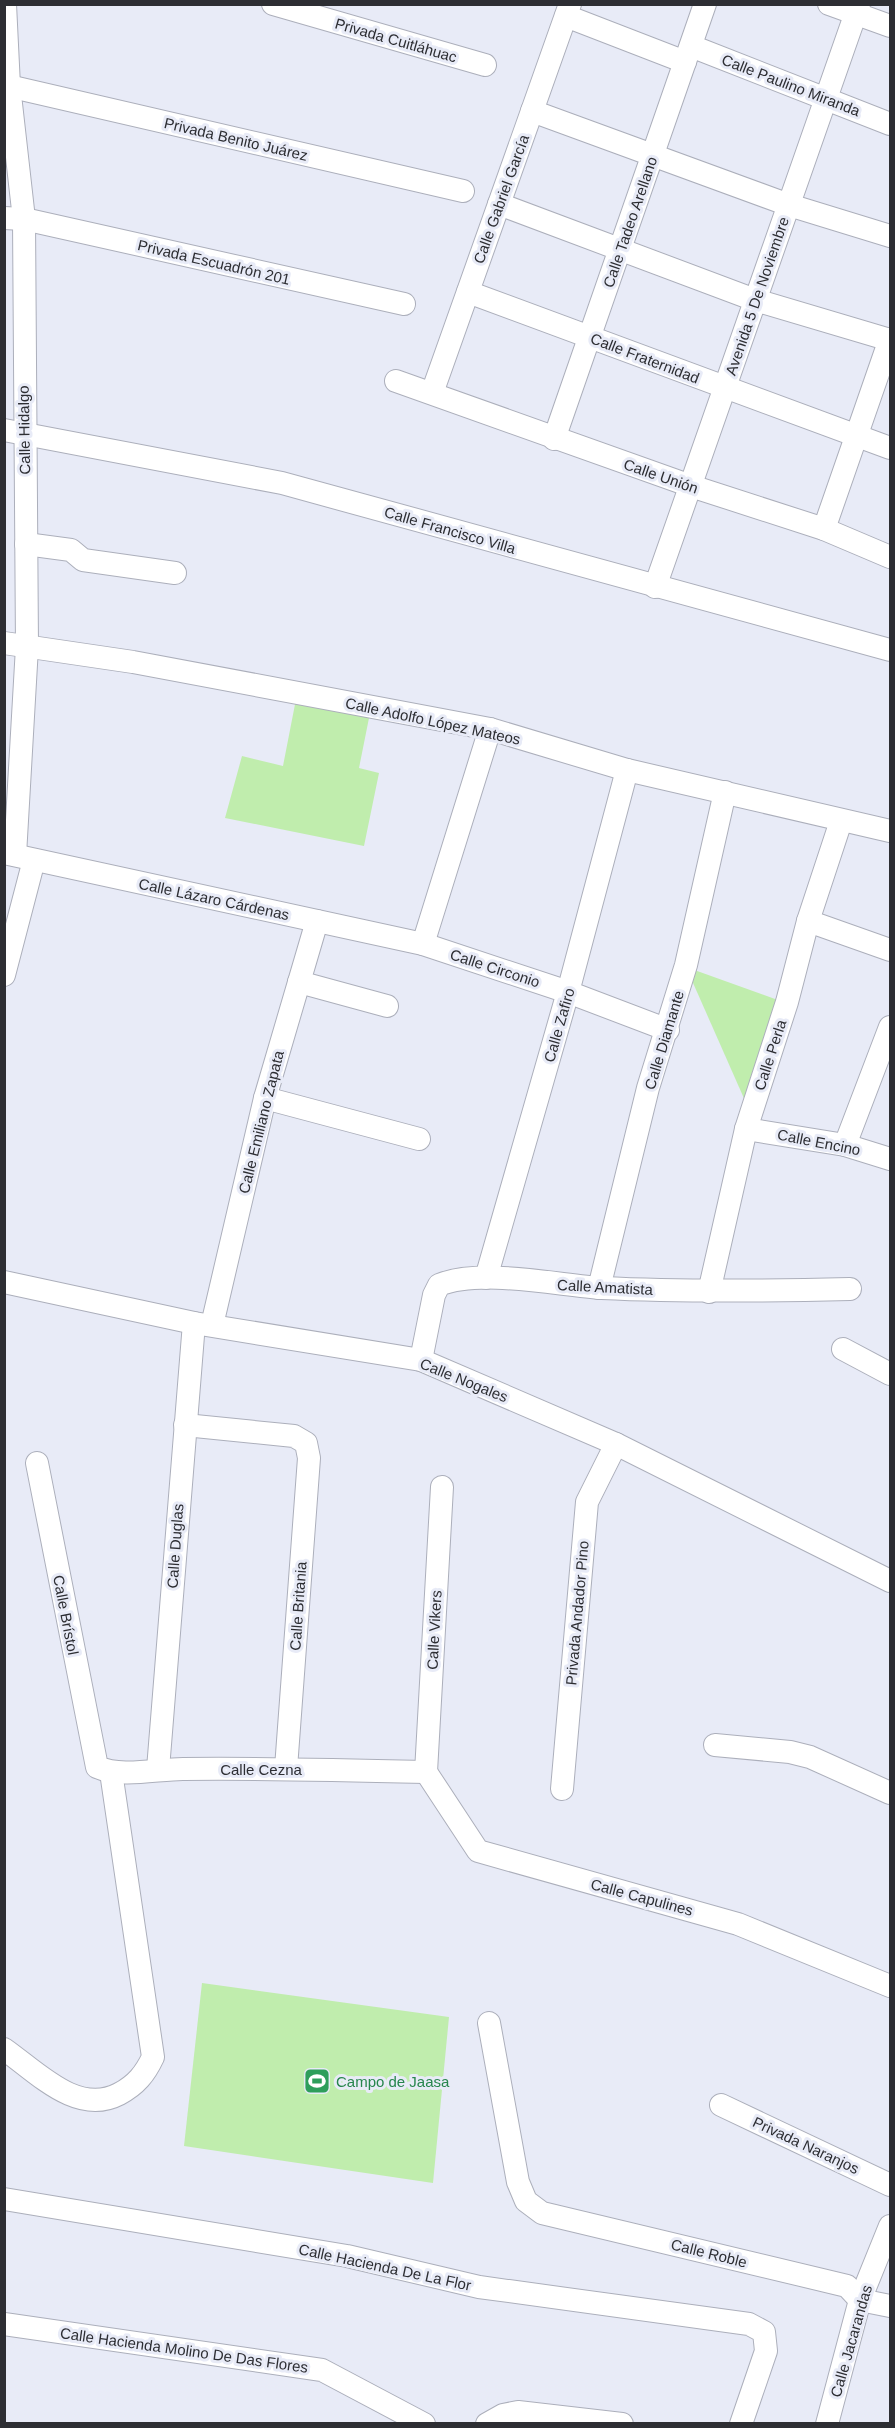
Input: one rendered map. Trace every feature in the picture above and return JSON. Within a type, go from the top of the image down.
[{"type":"street","name":"Calle Hidalgo","points":[[4,975],[18,856],[27,647],[26,544],[14,431],[14,219],[5,4]]},
{"type":"street","name":"Privada Cuitláhuac","points":[[273,4],[485,65]]},
{"type":"street","name":"Calle Tadeo Arellano","points":[[554,439],[705,4]]},
{"type":"street","points":[[829,4],[857,9],[891,26]]},
{"type":"street","name":"Avenida 5 De Noviembre","points":[[655,587],[857,9]]},
{"type":"street","name":"Calle Paulino Miranda","points":[[568,10],[891,124]]},
{"type":"street","name":"Calle Gabriel García","points":[[432,393],[568,10]]},
{"type":"street","name":"Privada Benito Juárez","points":[[7,86],[464,191]]},
{"type":"street","points":[[532,111],[789,205],[891,236]]},
{"type":"street","points":[[499,204],[755,300],[890,339],[824,529]]},
{"type":"street","name":"Privada Escuadrón 201","points":[[14,219],[404,304]]},
{"type":"street","name":"Calle Fraternidad","points":[[468,292],[891,448]]},
{"type":"street","name":"Calle Unión","points":[[396,381],[554,439],[824,529],[891,557]]},
{"type":"street","name":"Calle Francisco Villa","points":[[14,431],[282,483],[891,650]]},
{"type":"street","points":[[26,544],[70,549],[83,560],[175,573]]},
{"type":"street","name":"Calle Adolfo López Mateos","points":[[4,643],[133,662],[490,729],[627,770],[891,831]]},
{"type":"street","points":[[423,944],[490,729]]},
{"type":"street","name":"Calle Zafiro","points":[[486,1278],[568,992],[627,770]]},
{"type":"street","name":"Calle Diamante","points":[[599,1288],[648,1088],[668,1030],[686,964],[726,792]]},
{"type":"street","name":"Calle Perla","points":[[709,1292],[746,1129],[787,1002],[808,921],[840,821]]},
{"type":"street","name":"Calle Lázaro Cárdenas","points":[[18,856],[423,944]]},
{"type":"street","name":"Calle Emiliano Zapata","points":[[203,1324],[265,1098],[317,921]]},
{"type":"street","points":[[808,921],[891,950]]},
{"type":"street","name":"Calle Circonio","points":[[423,944],[568,992],[668,1030]]},
{"type":"street","points":[[299,982],[387,1006]]},
{"type":"street","points":[[845,1145],[891,1027]]},
{"type":"street","points":[[265,1098],[419,1140]]},
{"type":"street","name":"Calle Encino","points":[[746,1129],[845,1145],[891,1159]]},
{"type":"street","name":"Calle Amatista","points":[[421,1360],[434,1295],[439,1285],[450,1281],[486,1278],[599,1288],[709,1292],[850,1289]]},
{"type":"street","name":"Calle Nogales","points":[[4,1282],[203,1324],[421,1360],[616,1444],[891,1581]]},
{"type":"street","name":"Calle Duglas","points":[[158,1769],[185,1425],[203,1324]]},
{"type":"street","points":[[843,1349],[891,1374]]},
{"type":"street","name":"Calle Britania","points":[[185,1425],[294,1436],[306,1443],[309,1458],[286,1768]]},
{"type":"street","name":"Privada Andador Pino","points":[[562,1789],[587,1502],[616,1444]]},
{"type":"street","name":"Calle Brístol","points":[[4,2049],[65,2093],[87,2101],[110,2098],[128,2090],[145,2075],[153,2057],[104,1769],[37,1463]]},
{"type":"street","name":"Calle Vikers","points":[[426,1772],[442,1487]]},
{"type":"street","points":[[715,1745],[790,1752],[810,1757],[891,1793]]},
{"type":"street","name":"Calle Cezna","points":[[104,1769],[286,1768],[426,1772]]},
{"type":"street","name":"Calle Capulines","points":[[426,1772],[478,1851],[738,1924],[891,1986]]},
{"type":"street","name":"Calle Roble","points":[[489,2023],[518,2182],[526,2200],[542,2212],[847,2286],[860,2300],[891,2306]]},
{"type":"street","name":"Privada Naranjos","points":[[721,2105],[891,2185]]},
{"type":"street","name":"Calle Hacienda De La Flor","points":[[4,2199],[347,2256],[478,2287],[749,2324],[764,2332],[766,2351],[741,2424]]},
{"type":"street","name":"Calle Jacarandas","points":[[827,2424],[860,2300],[891,2226]]},
{"type":"street","name":"Calle Hacienda Molino De Das Flores","points":[[4,2324],[321,2370],[424,2424]]},
{"type":"street","points":[[487,2424],[503,2415],[518,2412],[622,2424]]},
{"type":"green space","points":[[297,694],[371,708],[359,768],[379,773],[364,846],[225,818],[242,756],[283,766]]},
{"type":"green space","points":[[686,967],[786,1003],[750,1112]]},
{"type":"green space","name":"Campo de Jaasa","points":[[202,1983],[449,2017],[433,2183],[184,2146]]},
{"type":"place","name":"Campo de Jaasa","points":[[317,2081]]}]
